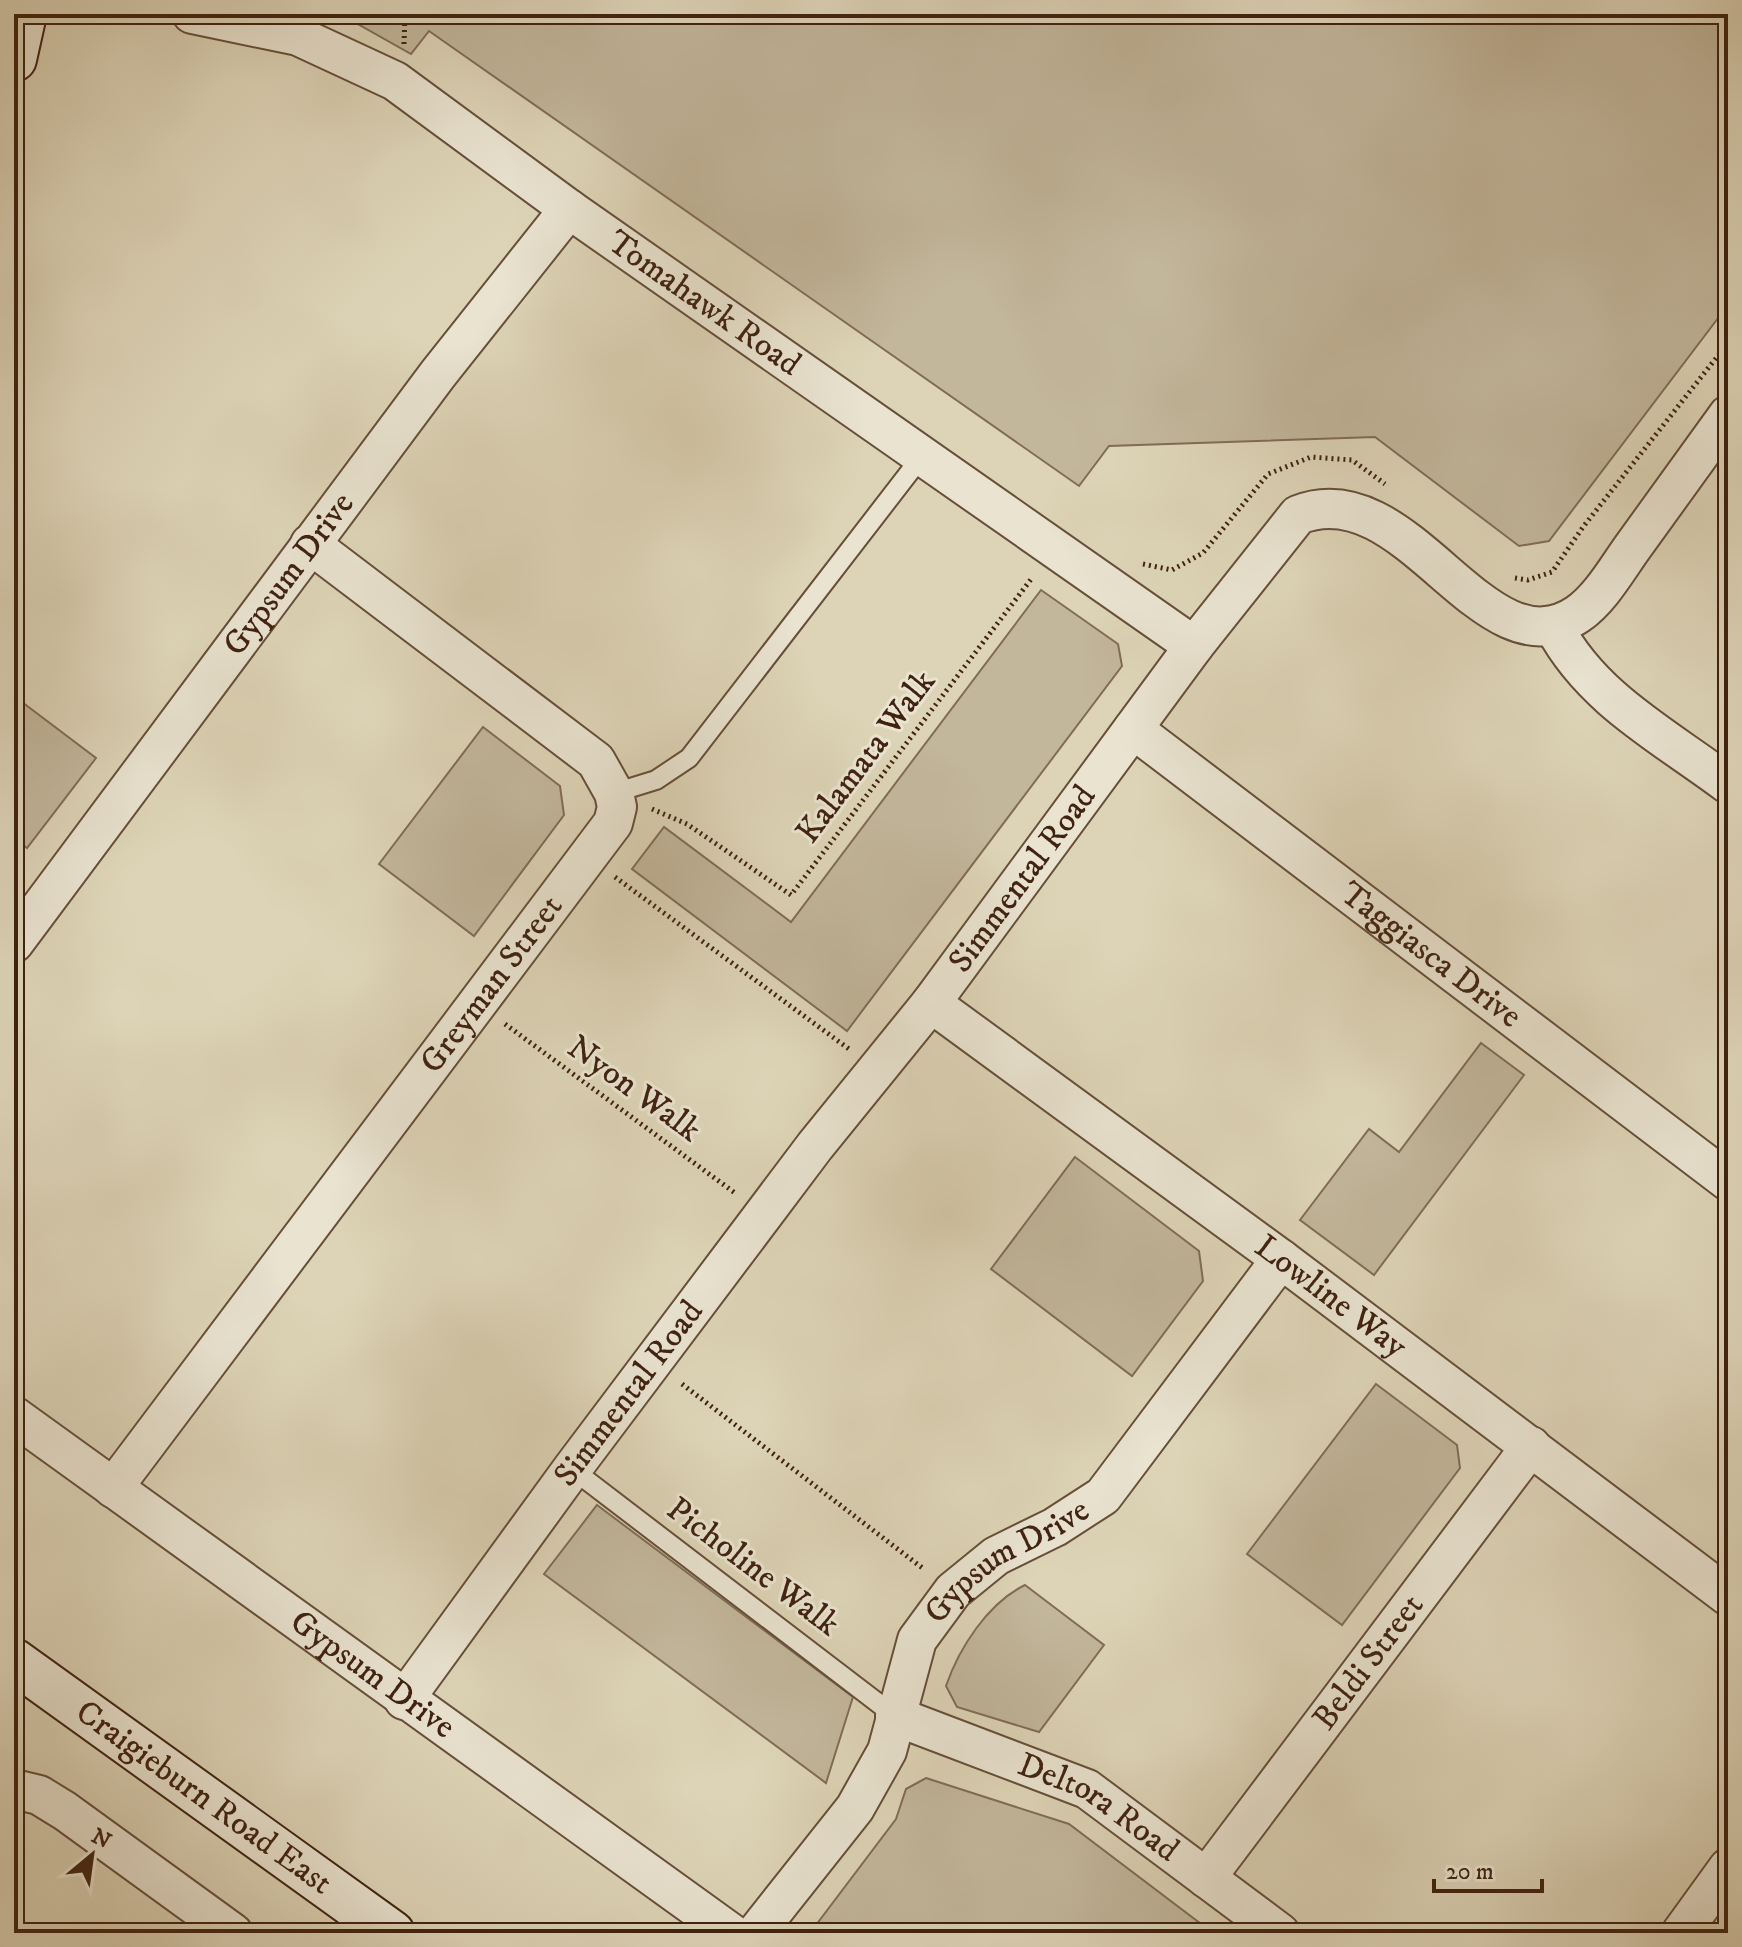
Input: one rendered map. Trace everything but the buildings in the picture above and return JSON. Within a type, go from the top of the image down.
[{"type":"main road","points":[[14,59],[24,14]]},
{"type":"main road","name":"Craigieburn Road East","points":[[14,1661],[392,1933]]},
{"type":"street","name":"Tomahawk Road","points":[[192,14],[298,36],[395,81],[569,209],[1194,646]]},
{"type":"street","name":"Gypsum Drive","points":[[14,943],[438,374],[569,209]]},
{"type":"street","points":[[1728,415],[1611,578],[1581,613],[1554,627],[1567,651],[1604,694],[1728,784]]},
{"type":"street","name":"Simmental Road","points":[[404,1700],[572,1469],[764,1214],[931,1003],[1194,646],[1298,515],[1318,507],[1356,512],[1380,521],[1489,609],[1528,627],[1554,627]]},
{"type":"street","points":[[310,544],[596,761],[614,793]]},
{"type":"street","name":"Taggiasca Drive","points":[[1133,729],[1728,1181]]},
{"type":"street","name":"Greyman Street","points":[[113,1488],[475,1002],[589,858],[613,823],[617,807],[614,793]]},
{"type":"street","name":"Lowline Way","points":[[931,1003],[1281,1259],[1728,1596]]},
{"type":"street","name":"Gypsum Drive","points":[[756,1933],[855,1808],[887,1751],[917,1640],[953,1591],[996,1556],[1055,1527],[1103,1496],[1281,1259]]},
{"type":"street","name":"Gypsum Drive","points":[[14,1416],[731,1933]]},
{"type":"street","name":"Beldi Street","points":[[1206,1878],[1531,1446]]},
{"type":"street","name":"Deltora Road","points":[[895,1716],[1087,1789],[1280,1933]]},
{"type":"street","points":[[14,1789],[39,1795],[65,1811],[233,1933]]},
{"type":"street","points":[[1681,1933],[1728,1868]]},
{"type":"lane","points":[[614,793],[656,780],[689,758],[922,456]]},
{"type":"lane","name":"Picholine Walk","points":[[572,1469],[895,1716]]},
{"type":"path","points":[[404,50],[405,14]]},
{"type":"path","points":[[1507,578],[1528,580],[1552,572],[1583,527],[1728,343]]},
{"type":"path","points":[[1130,561],[1172,570],[1203,553],[1268,474],[1311,457],[1352,460],[1390,487]]},
{"type":"path","name":"Kalamata Walk","points":[[687,824],[791,895],[1055,548]]},
{"type":"path","points":[[589,858],[876,1069]]},
{"type":"path","name":"Nyon Walk","points":[[475,1002],[764,1214]]},
{"type":"path","points":[[653,1362],[953,1591]]},
{"type":"shaded area","points":[[340,14],[1728,14],[1728,305],[1549,541],[1519,546],[1375,437],[1109,446],[1079,486],[429,31],[411,54]]},
{"type":"shaded area","points":[[1041,590],[1118,644],[1122,666],[847,1031],[632,869],[664,827],[791,922]]},
{"type":"shaded area","points":[[14,696],[96,758],[27,848],[14,838]]},
{"type":"shaded area","points":[[483,727],[560,786],[564,815],[474,936],[379,864]]},
{"type":"shaded area","points":[[1481,1043],[1524,1075],[1374,1275],[1300,1220],[1369,1129],[1399,1152]]},
{"type":"shaded area","points":[[1075,1157],[1199,1251],[1203,1281],[1132,1376],[991,1269]]},
{"type":"shaded area","points":[[1376,1384],[1457,1445],[1460,1468],[1342,1625],[1247,1554]]},
{"type":"shaded area","points":[[597,1505],[853,1697],[826,1783],[544,1574]]},
{"type":"shaded area","points":[[1025,1585],[1104,1645],[1039,1732],[957,1707],[946,1686],[976,1628],[999,1603]]},
{"type":"shaded area","points":[[926,1778],[1069,1824],[1213,1933],[810,1933],[896,1819],[906,1789]]}]
